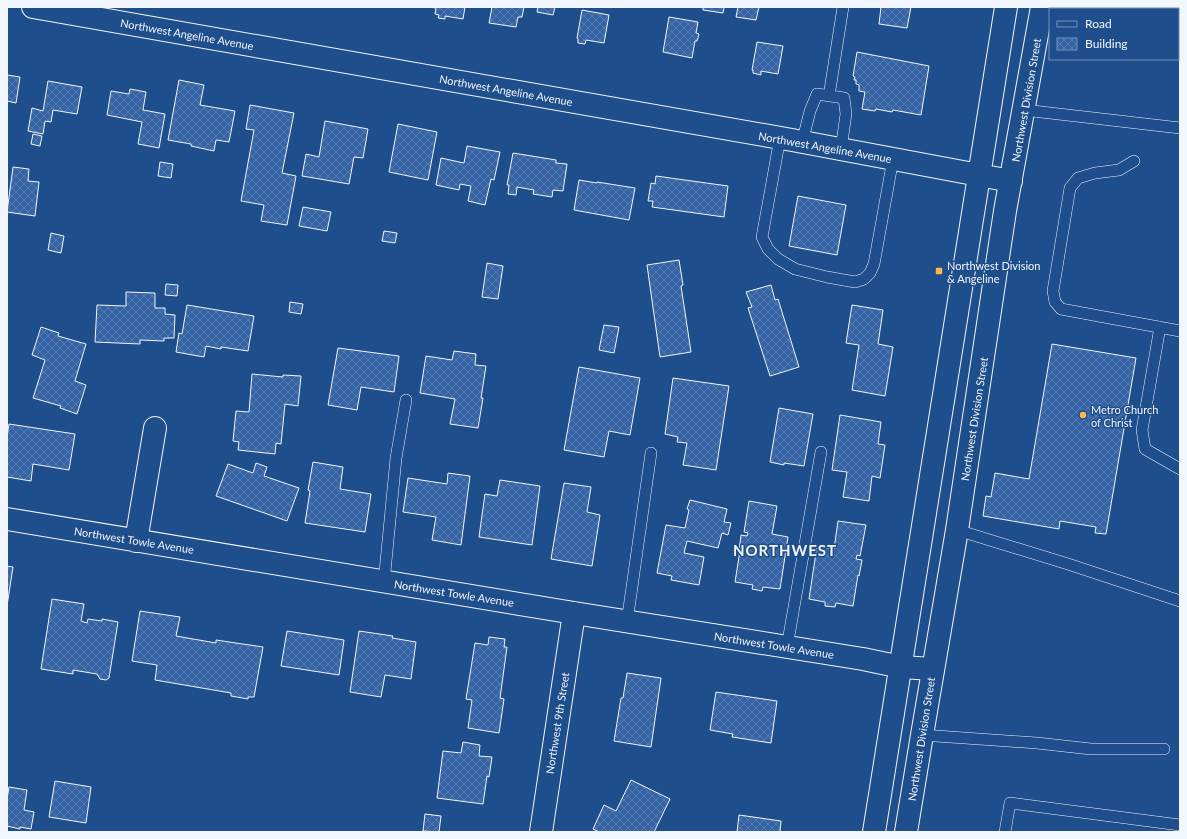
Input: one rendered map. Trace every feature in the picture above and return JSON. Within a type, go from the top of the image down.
[{"type":"street","name":"Northwest Angeline Avenue","points":[[33,7],[780,138],[1011,181]]},
{"type":"street","points":[[874,832],[1006,7]]},
{"type":"street","name":"Northwest Division Street","points":[[906,832],[957,530],[1004,219],[1042,7]]},
{"type":"street","points":[[136,541],[155,428]]},
{"type":"street","name":"Northwest Towle Avenue","points":[[7,519],[627,622],[863,659],[900,667],[933,669]]},
{"type":"street","name":"Northwest 9th Street","points":[[540,832],[574,613]]},
{"type":"lane","points":[[829,96],[843,7]]},
{"type":"lane","points":[[802,143],[810,110],[817,94],[844,98],[846,114],[841,149]]},
{"type":"lane","points":[[1024,110],[1180,128]]},
{"type":"lane","points":[[780,138],[762,237],[768,249],[778,259],[795,269],[827,277],[855,282],[864,279],[870,274],[874,264],[893,159]]},
{"type":"lane","points":[[1134,161],[1119,170],[1095,173],[1078,178],[1070,188],[1054,290],[1055,302],[1061,309],[1180,331]]},
{"type":"lane","points":[[1160,327],[1142,430],[1146,449],[1180,470]]},
{"type":"lane","points":[[384,582],[396,458],[406,400]]},
{"type":"lane","points":[[787,647],[821,452]]},
{"type":"lane","points":[[627,622],[651,453]]},
{"type":"lane","points":[[957,530],[1068,564],[1180,601]]},
{"type":"lane","points":[[922,735],[1037,743],[1091,749],[1164,749]]},
{"type":"lane","points":[[1005,832],[1010,803],[1162,827],[1180,825]]},
{"type":"building","points":[[430,7],[465,7],[463,19],[445,16],[445,19],[438,18],[439,15],[435,14],[436,8]]},
{"type":"building","points":[[492,7],[524,7],[522,17],[518,17],[516,27],[489,23]]},
{"type":"building","points":[[538,7],[555,7],[553,15],[537,12]]},
{"type":"building","points":[[703,7],[724,7],[723,13],[703,10]]},
{"type":"building","points":[[738,7],[759,7],[756,20],[736,17]]},
{"type":"building","points":[[881,7],[911,7],[907,28],[879,24]]},
{"type":"building","points":[[1099,7],[1149,7],[1149,8]]},
{"type":"building","points":[[582,10],[609,15],[604,43],[586,40],[585,44],[578,43],[577,38]]},
{"type":"building","points":[[669,17],[698,22],[696,33],[699,34],[697,41],[695,41],[692,58],[663,52]]},
{"type":"building","points":[[757,42],[783,46],[778,74],[761,71],[761,75],[753,73],[752,70]]},
{"type":"building","points":[[857,52],[929,66],[921,115],[893,110],[892,112],[876,109],[875,111],[862,109],[865,92],[859,91],[859,85],[856,84],[856,80],[854,80],[855,77],[853,76]]},
{"type":"building","points":[[7,75],[20,77],[16,103],[7,101]]},
{"type":"building","points":[[179,80],[204,85],[200,105],[235,111],[229,142],[216,140],[214,151],[191,146],[191,144],[168,140]]},
{"type":"building","points":[[48,81],[82,87],[77,114],[53,110],[51,122],[45,121],[43,134],[28,131],[32,108],[43,111]]},
{"type":"building","points":[[130,89],[146,92],[143,110],[165,114],[159,148],[138,144],[142,122],[107,115],[111,91],[129,94]]},
{"type":"building","points":[[250,105],[294,113],[282,173],[296,176],[287,225],[261,221],[264,205],[241,201],[254,130],[246,129]]},
{"type":"building","points":[[325,121],[368,129],[363,158],[354,157],[349,184],[302,176],[306,154],[319,157]]},
{"type":"building","points":[[398,124],[437,132],[428,180],[389,172]]},
{"type":"building","points":[[33,134],[42,136],[40,146],[31,144]]},
{"type":"building","points":[[467,146],[500,152],[494,180],[491,179],[485,205],[468,201],[471,186],[460,184],[459,190],[436,185],[441,158],[464,163]]},
{"type":"building","points":[[513,153],[556,160],[556,163],[567,164],[563,191],[553,190],[552,197],[533,194],[534,190],[517,187],[516,195],[508,194],[509,185],[507,185]]},
{"type":"building","points":[[160,162],[173,164],[171,178],[158,176]]},
{"type":"building","points":[[13,167],[29,169],[28,181],[39,182],[35,216],[7,212]]},
{"type":"building","points":[[656,176],[728,186],[724,217],[652,207],[653,201],[648,201],[651,183],[655,184]]},
{"type":"building","points":[[579,180],[635,188],[629,220],[574,210]]},
{"type":"building","points":[[798,196],[846,205],[837,255],[789,246]]},
{"type":"building","points":[[303,207],[331,212],[327,231],[299,226]]},
{"type":"building","points":[[384,231],[397,233],[395,243],[382,241]]},
{"type":"building","points":[[51,233],[64,236],[61,253],[48,250]]},
{"type":"building","points":[[679,260],[683,285],[681,286],[691,352],[660,357],[647,265]]},
{"type":"building","points":[[487,263],[503,266],[498,299],[482,297]]},
{"type":"building","points":[[166,284],[178,285],[177,296],[165,295]]},
{"type":"building","points":[[771,285],[775,300],[778,299],[799,367],[770,376],[748,308],[752,307],[746,292]]},
{"type":"building","points":[[126,292],[155,293],[155,308],[165,308],[165,314],[175,315],[174,338],[164,338],[164,341],[140,340],[140,344],[95,342],[97,305],[126,306]]},
{"type":"building","points":[[290,302],[303,304],[301,314],[289,312]]},
{"type":"building","points":[[187,305],[254,316],[248,351],[221,347],[221,349],[206,346],[204,357],[176,352],[179,333],[182,334]]},
{"type":"building","points":[[852,305],[883,310],[878,344],[893,347],[885,396],[852,390],[859,345],[846,343]]},
{"type":"building","points":[[604,325],[619,327],[614,353],[599,350]]},
{"type":"building","points":[[41,327],[59,333],[58,336],[86,344],[75,381],[86,385],[77,414],[60,408],[61,406],[33,398],[45,360],[32,355]]},
{"type":"building","name":"Metro Church of Christ","points":[[1052,344],[1136,358],[1106,534],[1095,533],[1096,527],[1060,521],[1059,529],[983,516],[986,496],[991,497],[995,473],[1029,479]]},
{"type":"building","points":[[338,348],[399,356],[394,392],[361,387],[357,410],[328,405]]},
{"type":"building","points":[[454,351],[476,354],[475,365],[486,366],[478,428],[450,424],[455,399],[420,393],[426,356],[452,360]]},
{"type":"building","points":[[579,367],[640,378],[630,435],[609,431],[604,457],[564,450]]},
{"type":"building","points":[[252,374],[283,377],[283,375],[301,376],[298,406],[285,404],[281,444],[276,443],[275,454],[238,450],[239,442],[233,441],[236,411],[249,412]]},
{"type":"building","points":[[673,378],[729,386],[716,470],[683,465],[687,443],[677,442],[678,437],[665,434]]},
{"type":"building","points":[[779,408],[813,414],[804,466],[784,463],[784,465],[770,462]]},
{"type":"building","points":[[840,415],[881,422],[878,444],[885,445],[880,478],[872,476],[869,501],[843,497],[847,472],[832,470]]},
{"type":"building","points":[[9,424],[75,434],[69,470],[33,464],[31,481],[7,477],[7,437]]},
{"type":"building","points":[[313,462],[343,467],[340,489],[371,494],[365,532],[305,523],[310,491],[308,490]]},
{"type":"building","points":[[256,463],[267,467],[264,476],[299,488],[287,521],[216,496],[228,464],[253,473]]},
{"type":"building","points":[[448,473],[470,476],[461,545],[432,540],[436,517],[403,512],[408,478],[447,484]]},
{"type":"building","points":[[500,480],[540,486],[532,545],[479,537],[485,494],[497,496]]},
{"type":"building","points":[[564,483],[591,487],[587,512],[600,515],[592,566],[551,559]]},
{"type":"building","points":[[690,500],[727,509],[724,522],[731,523],[728,535],[722,533],[718,548],[687,541],[684,553],[704,557],[699,585],[671,580],[672,576],[657,573],[666,525],[685,528],[689,510],[687,509]]},
{"type":"building","points":[[749,501],[777,506],[772,534],[788,537],[780,589],[763,587],[762,591],[752,589],[753,585],[735,582],[741,535],[747,536],[748,533],[744,532]]},
{"type":"building","points":[[838,521],[866,525],[860,556],[857,555],[856,559],[862,560],[853,606],[836,603],[835,607],[825,606],[825,602],[809,599],[817,546],[834,549]]},
{"type":"building","points":[[7,566],[13,567],[7,606]]},
{"type":"building","points":[[52,599],[84,604],[81,621],[87,623],[88,619],[102,621],[102,619],[118,622],[109,678],[106,680],[100,679],[97,674],[73,670],[73,674],[41,669]]},
{"type":"building","points":[[140,611],[180,617],[176,636],[216,643],[216,640],[263,647],[254,697],[248,697],[248,699],[231,696],[231,693],[155,680],[157,665],[132,661]]},
{"type":"building","points":[[287,631],[344,640],[339,675],[281,666]]},
{"type":"building","points":[[359,631],[393,636],[392,638],[416,642],[411,679],[385,675],[381,697],[350,692]]},
{"type":"building","points":[[489,637],[505,639],[504,647],[507,647],[500,698],[504,699],[499,733],[468,728],[472,700],[466,699],[475,643],[488,645]]},
{"type":"building","points":[[627,673],[661,678],[651,747],[614,741]]},
{"type":"building","points":[[716,692],[777,701],[771,743],[732,737],[733,734],[710,730]]},
{"type":"building","points":[[463,742],[480,745],[479,756],[492,757],[489,777],[487,776],[483,804],[437,798],[443,751],[461,753]]},
{"type":"building","points":[[631,780],[670,799],[654,832],[599,832],[593,829],[604,805],[616,811]]},
{"type":"building","points":[[55,781],[91,787],[86,823],[49,817]]},
{"type":"building","points":[[9,787],[27,790],[24,810],[34,812],[31,829],[20,827],[20,829],[7,826],[7,799]]},
{"type":"building","points":[[425,814],[441,816],[439,832],[423,831]]},
{"type":"building","points":[[739,815],[781,821],[780,832],[737,832]]},
{"type":"place","name":"Northwest Division & Angeline","points":[[939,271]]},
{"type":"place","name":"Metro Church of Christ","points":[[1083,415]]},
{"type":"district","name":"NORTHWEST","points":[[785,550]]}]
